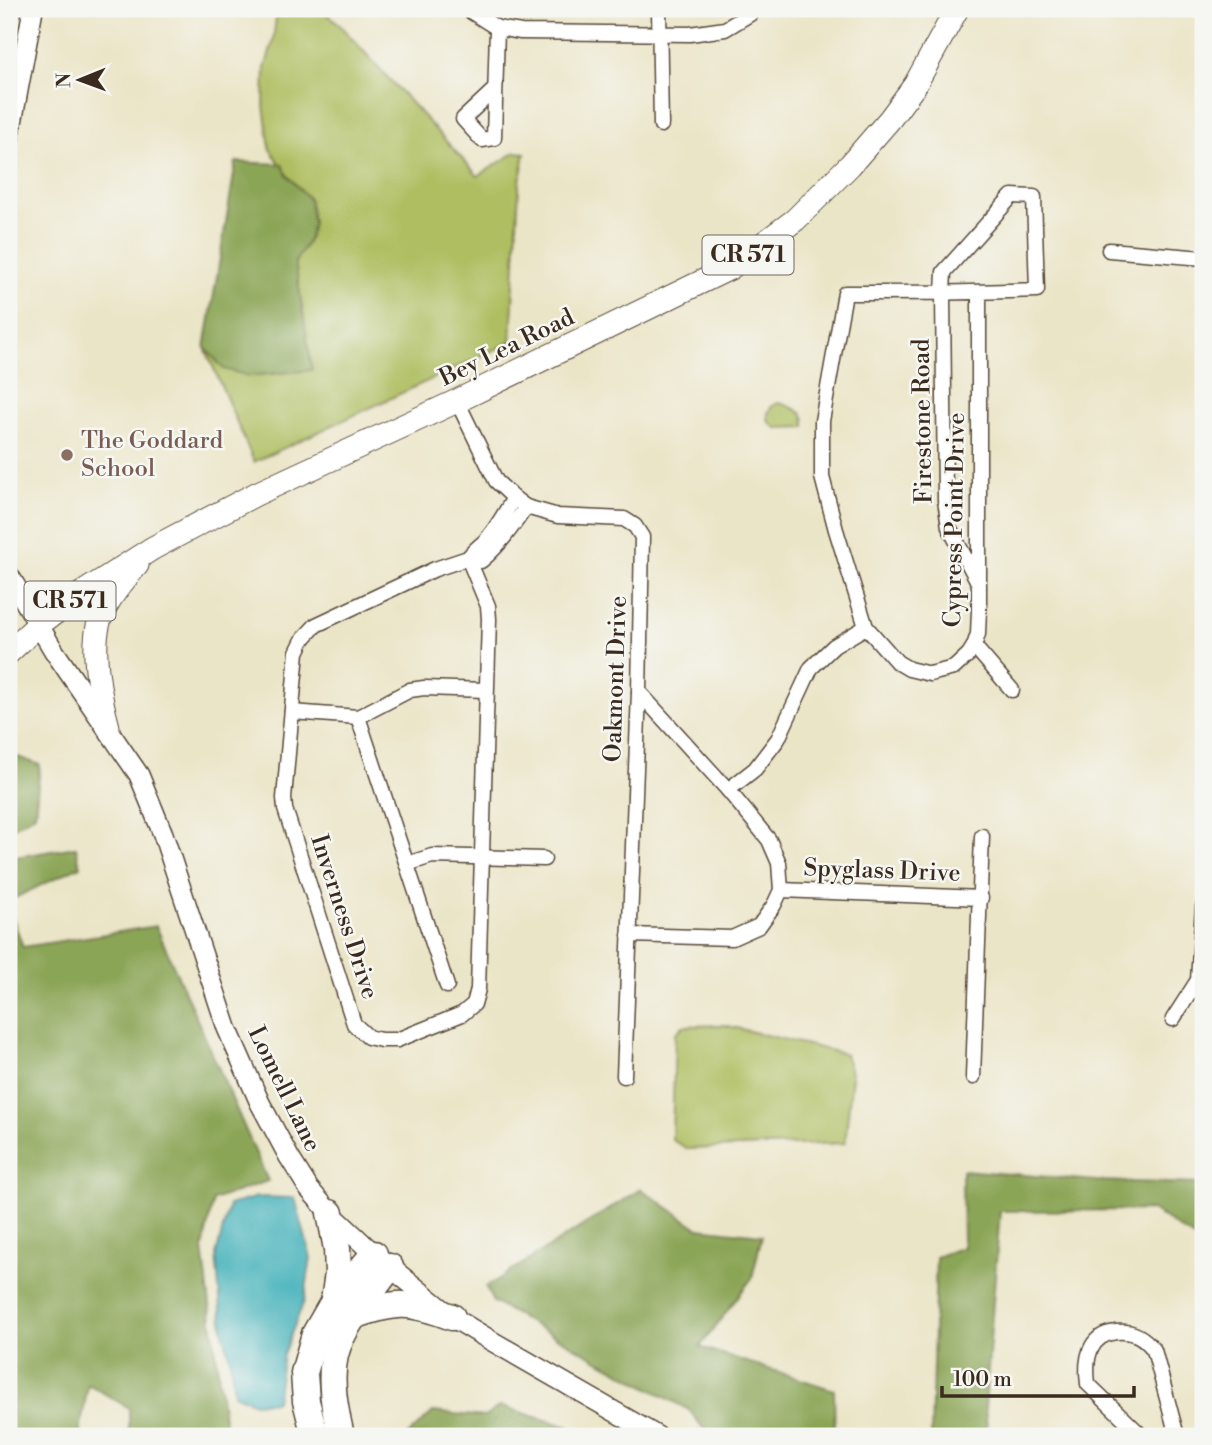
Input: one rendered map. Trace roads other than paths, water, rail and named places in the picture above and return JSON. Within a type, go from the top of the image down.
[{"type":"highway","points":[[330,1213],[347,1328],[335,1352],[332,1375],[341,1436]]},
{"type":"highway","points":[[315,1436],[306,1401],[304,1373],[315,1334],[344,1309],[382,1261]]},
{"type":"highway","points":[[344,1309],[402,1304],[422,1306],[452,1317]]},
{"type":"main road","name":"Bey Lea Road","points":[[9,652],[38,625],[153,548],[256,494],[457,401],[730,268],[795,220],[850,165],[915,85],[957,9]]},
{"type":"main road","points":[[108,727],[97,676],[99,621],[126,577],[153,548]]},
{"type":"street","points":[[9,139],[33,9]]},
{"type":"street","points":[[659,9],[661,125]]},
{"type":"street","points":[[475,11],[497,28],[521,32],[690,34],[725,29],[754,9]]},
{"type":"street","points":[[495,89],[497,28]]},
{"type":"street","name":"Firestone Road","points":[[845,293],[943,293],[979,293],[1037,290],[1034,197],[1012,196],[943,272],[943,293],[945,500],[949,527],[978,582]]},
{"type":"street","points":[[1109,250],[1203,258]]},
{"type":"street","name":"Cypress Point Drive","points":[[845,293],[822,421],[822,477],[835,530],[866,627],[897,662],[909,669],[930,674],[954,668],[964,660],[974,646],[978,634],[979,293]]},
{"type":"street","points":[[457,401],[496,481],[520,502]]},
{"type":"street","name":"Inverness Drive","points":[[468,558],[488,606],[489,620],[478,989],[474,1004],[462,1014],[397,1040],[382,1040],[368,1037],[354,1024],[285,809],[297,652],[304,638],[316,625],[435,569],[468,558],[520,502]]},
{"type":"street","name":"Oakmont Drive","points":[[520,502],[558,516],[624,519],[635,526],[642,537],[639,692],[624,1076]]},
{"type":"street","name":"Lomell Lane","points":[[9,575],[38,625],[139,775],[167,847],[227,1028],[260,1103],[309,1189],[330,1213],[382,1261],[452,1317],[657,1436]]},
{"type":"street","points":[[728,790],[755,769],[778,739],[811,668],[834,646],[866,627]]},
{"type":"street","points":[[974,646],[1012,690]]},
{"type":"street","points":[[292,712],[358,717],[410,690],[486,690]]},
{"type":"street","points":[[629,935],[732,938],[759,926],[781,890],[779,863],[769,840],[728,790],[639,692]]},
{"type":"street","points":[[358,717],[447,986]]},
{"type":"street","name":"Spyglass Drive","points":[[973,1077],[982,836]]},
{"type":"street","points":[[407,864],[432,856],[544,859]]},
{"type":"street","name":"Spyglass Drive","points":[[781,890],[981,898]]},
{"type":"street","points":[[1173,1019],[1198,980],[1203,906]]},
{"type":"street","points":[[1142,1436],[1088,1384],[1088,1357],[1097,1338],[1106,1333],[1126,1331],[1147,1340],[1154,1350],[1177,1436]]},
{"type":"water","points":[[257,1197],[295,1198],[311,1258],[304,1301],[283,1355],[276,1401],[254,1403],[234,1394],[230,1359],[223,1332],[216,1255],[229,1205]]},
{"type":"place","name":"The Goddard School","points":[[67,455]]}]
